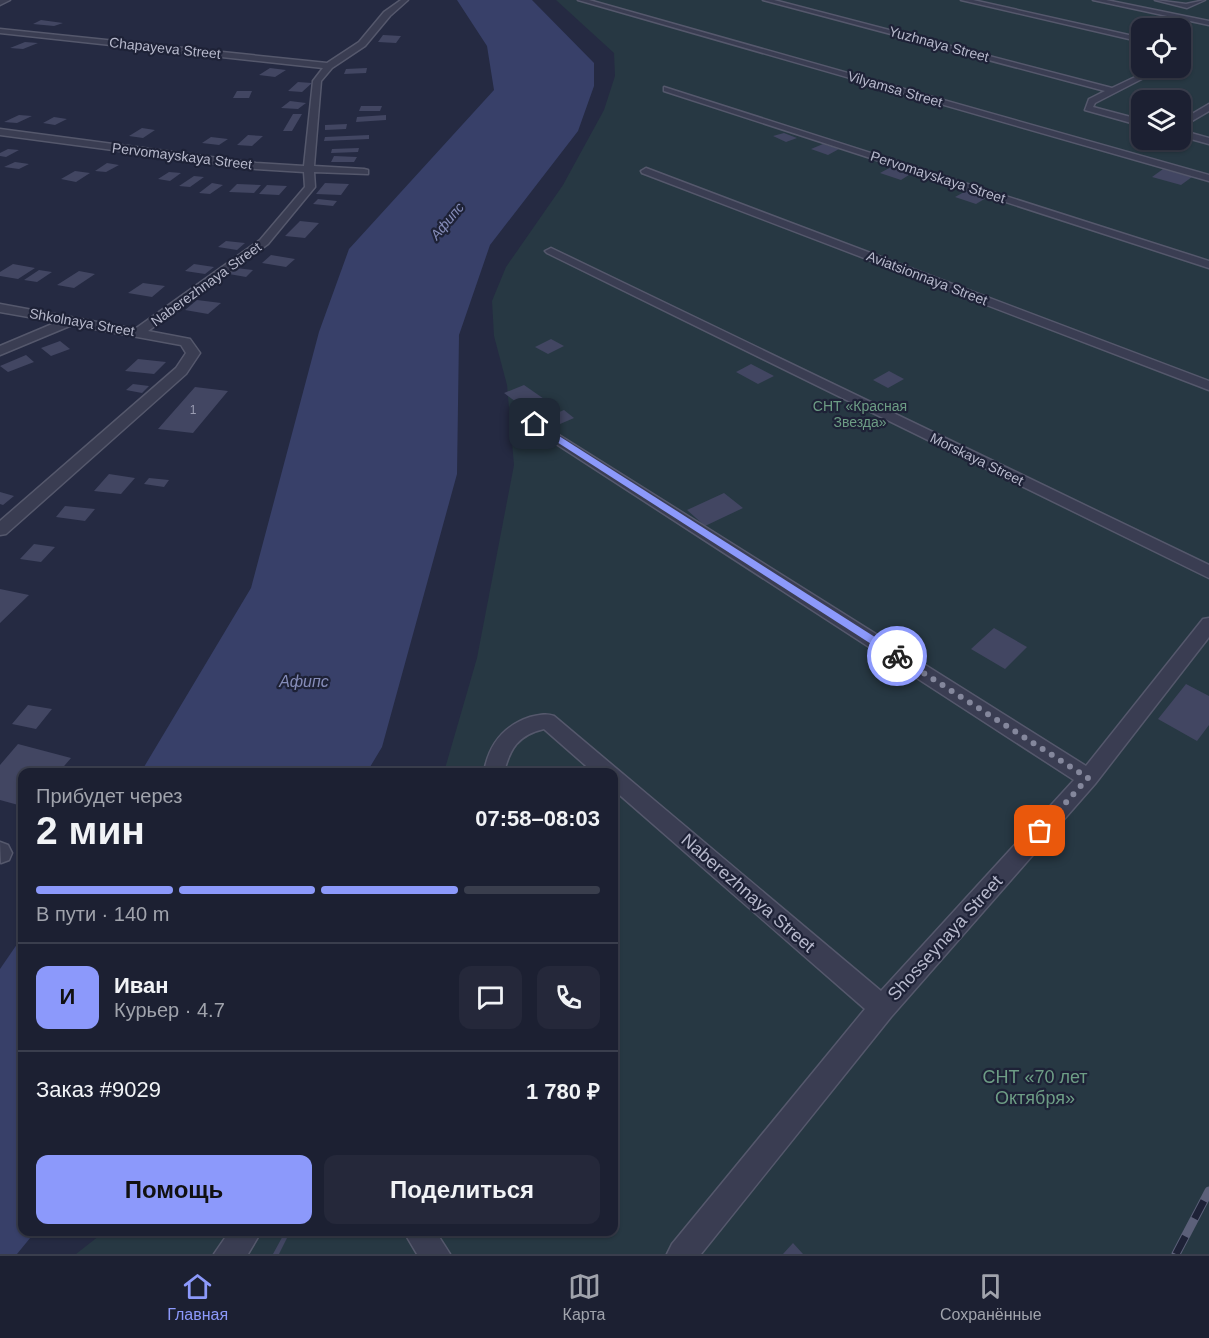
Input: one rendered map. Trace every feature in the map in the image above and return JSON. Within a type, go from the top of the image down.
[{"type":"street","points":[[0,3],[7,0]]},
{"type":"street","name":"Naberezhnaya Street","points":[[139,332],[264,242],[310,187],[309,170],[317,81],[329,66],[362,44],[387,14],[405,0]]},
{"type":"street","name":"Vilyamsa Street","points":[[581,0],[1209,178]]},
{"type":"street","name":"Yuzhnaya Street","points":[[766,0],[1111,90]]},
{"type":"street","points":[[964,0],[1131,38]]},
{"type":"street","points":[[1096,0],[1209,23]]},
{"type":"street","points":[[1158,0],[1187,6],[1202,0]]},
{"type":"street","name":"Chapayeva Street","points":[[0,31],[329,66]]},
{"type":"street","points":[[1131,120],[1088,108],[1092,100],[1137,78]]},
{"type":"street","name":"Pervomayskaya Street","points":[[667,89],[1209,265]]},
{"type":"street","points":[[1191,118],[1209,107]]},
{"type":"street","name":"Pervomayskaya Street","points":[[0,132],[256,166],[364,172]]},
{"type":"street","points":[[1191,136],[1209,141]]},
{"type":"street","name":"Aviatsionnaya Street","points":[[646,171],[1209,386]]},
{"type":"street","name":"Morskaya Street","points":[[551,250],[1209,572]]},
{"type":"street","name":"Shkolnaya Street","points":[[0,308],[185,342],[193,353],[181,371],[0,530]]},
{"type":"street","points":[[0,351],[73,320]]},
{"type":"street","points":[[535,424],[1088,778]]},
{"type":"street","name":"Shosseynaya Street","points":[[682,1254],[882,1008],[1088,778],[1209,624]]},
{"type":"street","points":[[495,768],[499,749],[522,726],[547,721],[602,768]]},
{"type":"street","name":"Naberezhnaya Street","points":[[618,781],[882,1008]]},
{"type":"street","points":[[229,1254],[244,1236]]},
{"type":"street","points":[[421,1236],[435,1254]]},
{"type":"green space","name":"СНТ «Красная Звезда»","points":[[556,0],[1209,0],[1209,1254],[76,1254],[99,1236],[618,1236],[618,768],[445,768],[477,658],[514,465],[507,385],[494,336],[492,301],[506,267],[563,185],[604,110],[615,76],[614,53]]},
{"type":"water","name":"Афипс","points":[[457,0],[532,0],[594,63],[594,86],[578,131],[490,245],[459,335],[457,474],[382,747],[369,768],[143,768],[251,588],[319,332],[349,249],[494,90],[487,46]]},
{"type":"water","points":[[18,943],[18,1236],[32,1236],[17,1254],[0,1254],[0,969]]},
{"type":"building","points":[[41,20],[63,23],[54,26],[33,24]]},
{"type":"building","points":[[383,35],[401,36],[396,43],[378,42]]},
{"type":"building","points":[[25,42],[38,43],[23,49],[10,48]]},
{"type":"building","points":[[270,68],[286,70],[275,77],[259,75]]},
{"type":"building","points":[[367,68],[366,73],[344,74],[346,69]]},
{"type":"building","points":[[298,82],[312,83],[302,92],[288,91]]},
{"type":"building","points":[[237,91],[252,91],[249,98],[233,98]]},
{"type":"building","points":[[290,101],[306,103],[298,109],[281,108]]},
{"type":"building","points":[[361,106],[382,106],[380,111],[359,111]]},
{"type":"building","points":[[293,114],[302,114],[292,131],[283,131]]},
{"type":"building","points":[[19,115],[32,116],[17,123],[4,122]]},
{"type":"building","points":[[386,115],[386,120],[356,122],[357,117]]},
{"type":"building","points":[[54,117],[67,119],[55,125],[43,123]]},
{"type":"building","points":[[347,124],[346,129],[325,130],[325,125]]},
{"type":"building","points":[[142,128],[155,130],[143,138],[129,136]]},
{"type":"building","points":[[784,133],[797,138],[786,142],[773,136]]},
{"type":"building","points":[[248,135],[263,136],[252,146],[237,145]]},
{"type":"building","points":[[369,135],[369,139],[324,141],[325,137]]},
{"type":"building","points":[[211,137],[228,139],[219,145],[202,143]]},
{"type":"building","points":[[823,144],[839,149],[828,155],[811,149]]},
{"type":"building","points":[[359,148],[358,152],[331,153],[332,149]]},
{"type":"building","points":[[8,149],[19,150],[6,157],[0,156],[0,153]]},
{"type":"building","points":[[334,156],[357,157],[354,162],[331,162]]},
{"type":"building","points":[[15,162],[29,164],[19,169],[4,167]]},
{"type":"building","points":[[107,163],[119,165],[106,172],[95,171]]},
{"type":"building","points":[[891,167],[912,173],[901,180],[880,173]]},
{"type":"building","points":[[1163,169],[1192,177],[1181,185],[1152,177]]},
{"type":"building","points":[[75,171],[90,173],[76,182],[61,179]]},
{"type":"building","points":[[169,172],[181,173],[170,181],[158,179]]},
{"type":"building","points":[[194,176],[204,177],[190,187],[179,186]]},
{"type":"building","points":[[212,183],[223,185],[210,194],[199,193]]},
{"type":"building","points":[[325,183],[349,184],[341,195],[316,194]]},
{"type":"building","points":[[237,184],[261,185],[254,193],[229,192]]},
{"type":"building","points":[[267,185],[287,186],[279,195],[259,194]]},
{"type":"building","points":[[966,191],[986,198],[976,204],[955,197]]},
{"type":"building","points":[[318,199],[337,201],[333,206],[313,204]]},
{"type":"building","points":[[300,221],[319,223],[305,238],[285,236]]},
{"type":"building","points":[[226,241],[245,243],[237,250],[218,247]]},
{"type":"building","points":[[271,255],[295,259],[286,267],[262,263]]},
{"type":"building","points":[[13,264],[35,268],[18,279],[0,276],[0,272]]},
{"type":"building","points":[[194,264],[214,267],[205,274],[185,271]]},
{"type":"building","points":[[236,268],[253,270],[246,277],[229,274]]},
{"type":"building","points":[[39,270],[52,272],[37,282],[24,280]]},
{"type":"building","points":[[79,271],[95,274],[74,288],[57,285]]},
{"type":"building","points":[[143,283],[165,286],[152,297],[128,293]]},
{"type":"building","points":[[197,300],[221,303],[208,314],[185,310]]},
{"type":"building","points":[[551,339],[564,346],[548,354],[535,347]]},
{"type":"building","points":[[60,341],[70,349],[51,356],[41,348]]},
{"type":"building","points":[[26,355],[34,362],[8,372],[0,366]]},
{"type":"building","points":[[138,359],[166,362],[154,374],[125,371]]},
{"type":"building","points":[[751,364],[774,376],[758,384],[736,372]]},
{"type":"building","points":[[889,371],[904,379],[888,388],[873,380]]},
{"type":"building","points":[[133,384],[149,386],[142,393],[126,390]]},
{"type":"building","points":[[524,385],[547,401],[527,410],[504,393]]},
{"type":"building","points":[[195,387],[228,391],[193,433],[158,429]]},
{"type":"building","points":[[564,410],[574,418],[560,424],[550,416]]},
{"type":"building","points":[[109,474],[135,478],[121,494],[94,491]]},
{"type":"building","points":[[149,478],[169,480],[164,487],[144,484]]},
{"type":"building","points":[[0,492],[14,496],[3,505],[0,504]]},
{"type":"building","points":[[724,493],[743,508],[705,526],[687,510]]},
{"type":"building","points":[[65,506],[95,509],[85,521],[56,517]]},
{"type":"building","points":[[34,544],[55,547],[41,562],[20,559]]},
{"type":"building","points":[[0,589],[29,595],[0,623]]},
{"type":"building","points":[[994,628],[1027,647],[1005,669],[971,649]]},
{"type":"building","points":[[1186,684],[1209,696],[1209,725],[1197,741],[1158,719]]},
{"type":"building","points":[[28,705],[52,709],[36,729],[12,724]]},
{"type":"building","points":[[18,744],[71,758],[62,768],[18,768],[18,805],[0,800],[0,765]]},
{"type":"building","points":[[283,1236],[288,1236],[279,1254],[273,1254]]},
{"type":"building","points":[[793,1243],[803,1254],[783,1254]]},
{"type":"railway","points":[[1176,1254],[1209,1191]]},
{"type":"way so far","points":[[897,656],[1088,778],[1040,831]]},
{"type":"route","points":[[535,424],[897,656]]},
{"type":"park label","name":"СНТ «70 лет Октября»","points":[[1035,1087]]}]
